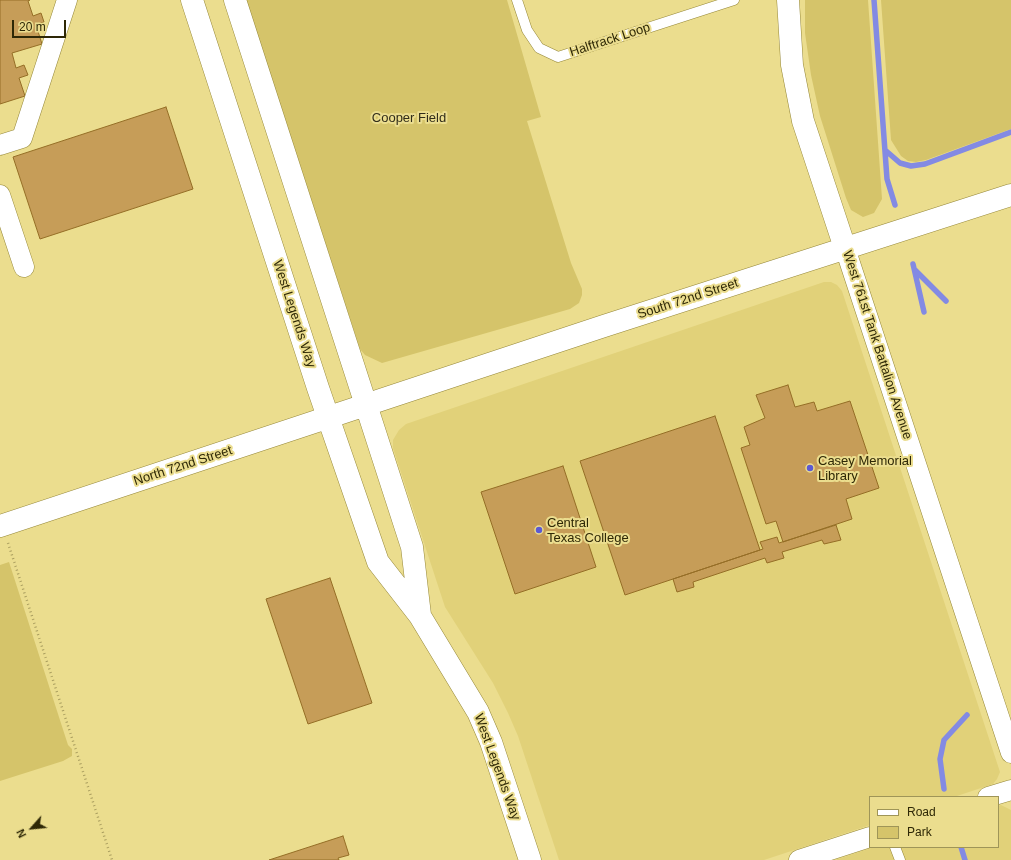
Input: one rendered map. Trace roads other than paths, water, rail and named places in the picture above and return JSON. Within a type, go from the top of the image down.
[{"type":"street","points":[[0,145],[22,138],[67,0]]},
{"type":"street","name":"West Legends Way","points":[[192,0],[328,419],[378,562],[420,616],[478,712],[491,742],[530,860]]},
{"type":"street","name":"West Legends Way","points":[[235,0],[365,407],[412,547],[420,616]]},
{"type":"street","name":"West 761st Tank Battalion Avenue","points":[[788,0],[792,65],[803,121],[1011,753]]},
{"type":"street","points":[[0,195],[24,267]]},
{"type":"street","name":"South 72nd Street","points":[[365,407],[604,326],[1011,195]]},
{"type":"street","name":"North 72nd Street","points":[[1,526],[365,407]]},
{"type":"street","points":[[991,796],[1011,790]]},
{"type":"street","points":[[799,860],[869,837]]},
{"type":"lane","name":"Halftrack Loop","points":[[517,0],[527,30],[539,48],[558,57],[621,35],[734,0]]},
{"type":"lane","points":[[895,848],[900,860]]},
{"type":"waterway","points":[[874,0],[887,179],[895,205]]},
{"type":"waterway","points":[[885,150],[900,163],[911,166],[925,164],[1011,132]]},
{"type":"waterway","points":[[913,264],[924,312]]},
{"type":"waterway","points":[[915,270],[946,301]]},
{"type":"waterway","points":[[944,789],[940,759],[944,740],[967,715]]},
{"type":"waterway","points":[[961,848],[965,860]]},
{"type":"place","name":"Casey Memorial Library","points":[[810,468]]},
{"type":"place","name":"Central Texas College","points":[[539,530]]},
{"type":"park label","name":"Cooper Field","points":[[409,118]]}]
